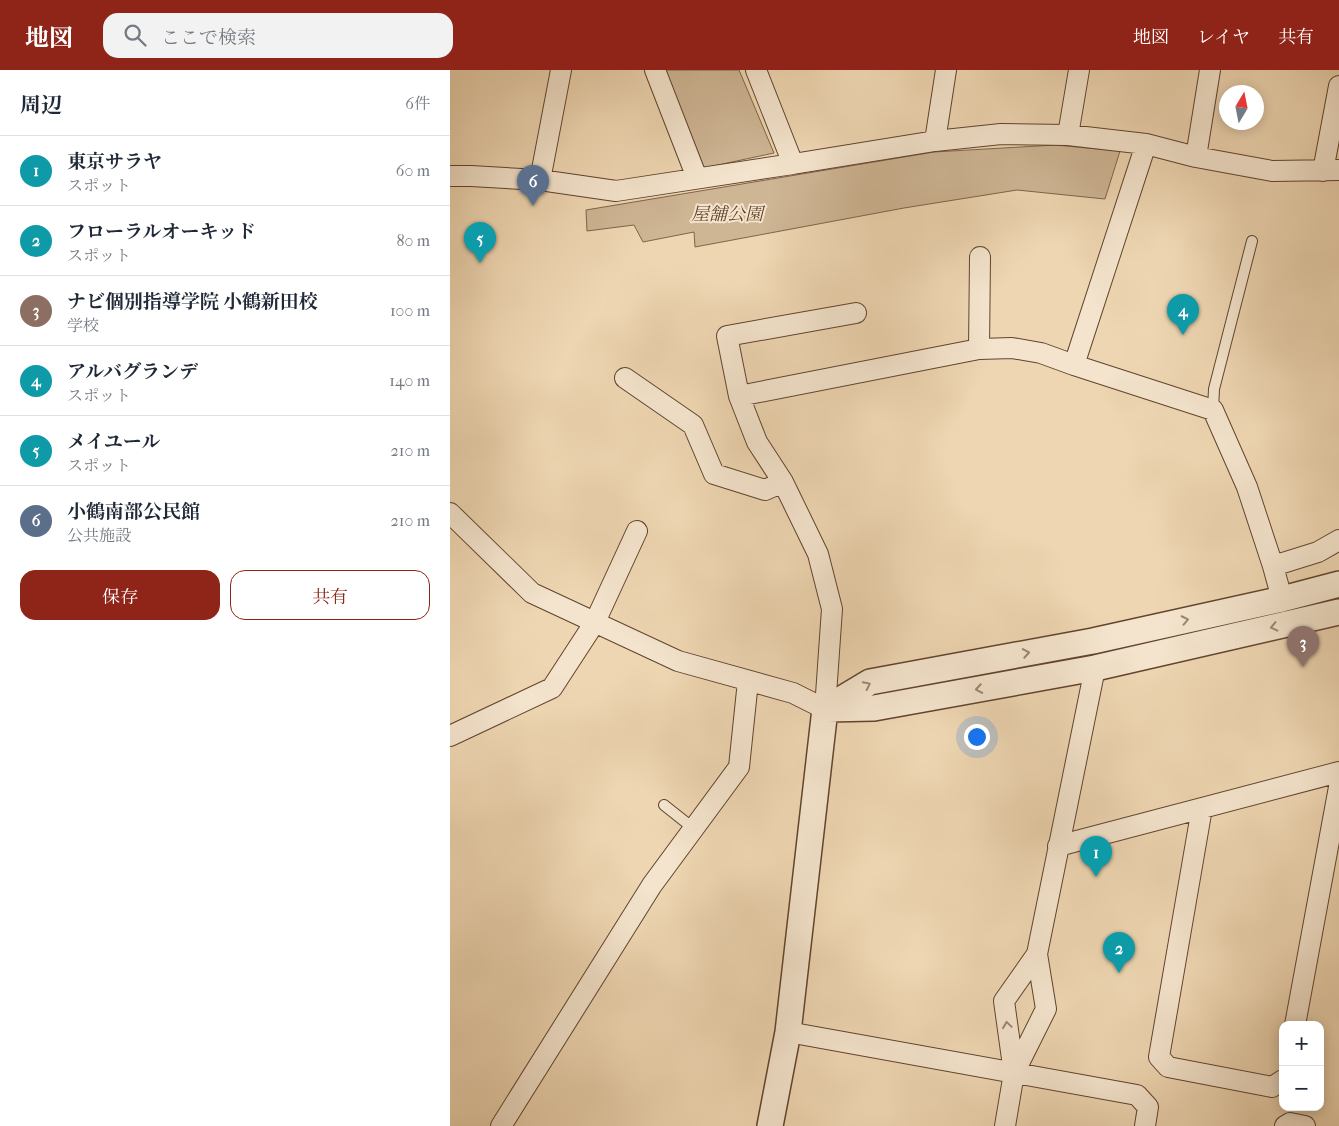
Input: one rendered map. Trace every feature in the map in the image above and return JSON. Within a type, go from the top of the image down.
[{"type":"street","points":[[540,180],[561,70]]},
{"type":"street","points":[[655,70],[697,178]]},
{"type":"street","points":[[756,70],[793,164]]},
{"type":"street","points":[[935,141],[946,70]]},
{"type":"street","points":[[1068,135],[1080,70]]},
{"type":"street","points":[[1196,157],[1210,70]]},
{"type":"street","points":[[450,176],[540,180],[616,191],[935,141],[1000,134],[1068,135],[1146,144],[1196,157],[1272,171],[1331,171],[1339,86]]},
{"type":"street","points":[[1074,365],[1146,144]]},
{"type":"street","points":[[979,350],[980,257]]},
{"type":"street","points":[[770,1126],[788,1032],[825,709],[832,609],[818,554],[783,482],[757,442],[739,396],[727,336],[856,313]]},
{"type":"street","points":[[739,396],[979,350],[1012,348],[1041,353],[1213,410],[1247,487],[1282,599]]},
{"type":"street","points":[[625,378],[693,425],[714,474],[765,490],[783,482]]},
{"type":"street","points":[[450,513],[532,593],[678,661],[794,693],[825,709],[874,708],[1095,668],[1339,612]]},
{"type":"street","points":[[450,736],[552,688],[596,622],[637,531]]},
{"type":"street","points":[[1273,566],[1318,552],[1339,540]]},
{"type":"street","points":[[825,709],[870,682],[1093,641],[1282,599],[1339,584]]},
{"type":"street","points":[[1005,1126],[1014,1073],[1046,1010],[1037,954],[1095,668]]},
{"type":"street","points":[[502,1126],[652,885],[739,767],[748,680]]},
{"type":"street","points":[[1058,846],[1339,772]]},
{"type":"street","points":[[1296,1021],[1339,787]]},
{"type":"street","points":[[1202,808],[1159,1057],[1168,1067],[1272,1087],[1279,1083]]},
{"type":"street","points":[[1014,1073],[1004,1001],[1037,954]]},
{"type":"street","points":[[788,1032],[1137,1095],[1148,1107],[1145,1126]]},
{"type":"street","points":[[1284,1126],[1290,1123],[1304,1126]]},
{"type":"lane","points":[[1213,410],[1214,389],[1252,241]]},
{"type":"lane","points":[[664,805],[693,828]]},
{"type":"green space","points":[[665,70],[739,70],[774,153],[704,168]]},
{"type":"green space","name":"屋舗公園","points":[[1055,145],[1120,151],[1105,199],[1017,190],[904,208],[695,247],[694,232],[643,242],[634,225],[587,231],[586,210],[934,152]]},
{"type":"place","name":"小鶴南部公民館","points":[[533,206]]},
{"type":"place","name":"メイユール","points":[[480,263]]},
{"type":"place","name":"アルバグランデ","points":[[1183,335]]},
{"type":"place","name":"ナビ個別指導学院 小鶴新田校","points":[[1303,667]]},
{"type":"place","name":"東京サラヤ","points":[[1096,877]]},
{"type":"place","name":"フローラルオーキッド","points":[[1119,973]]}]
